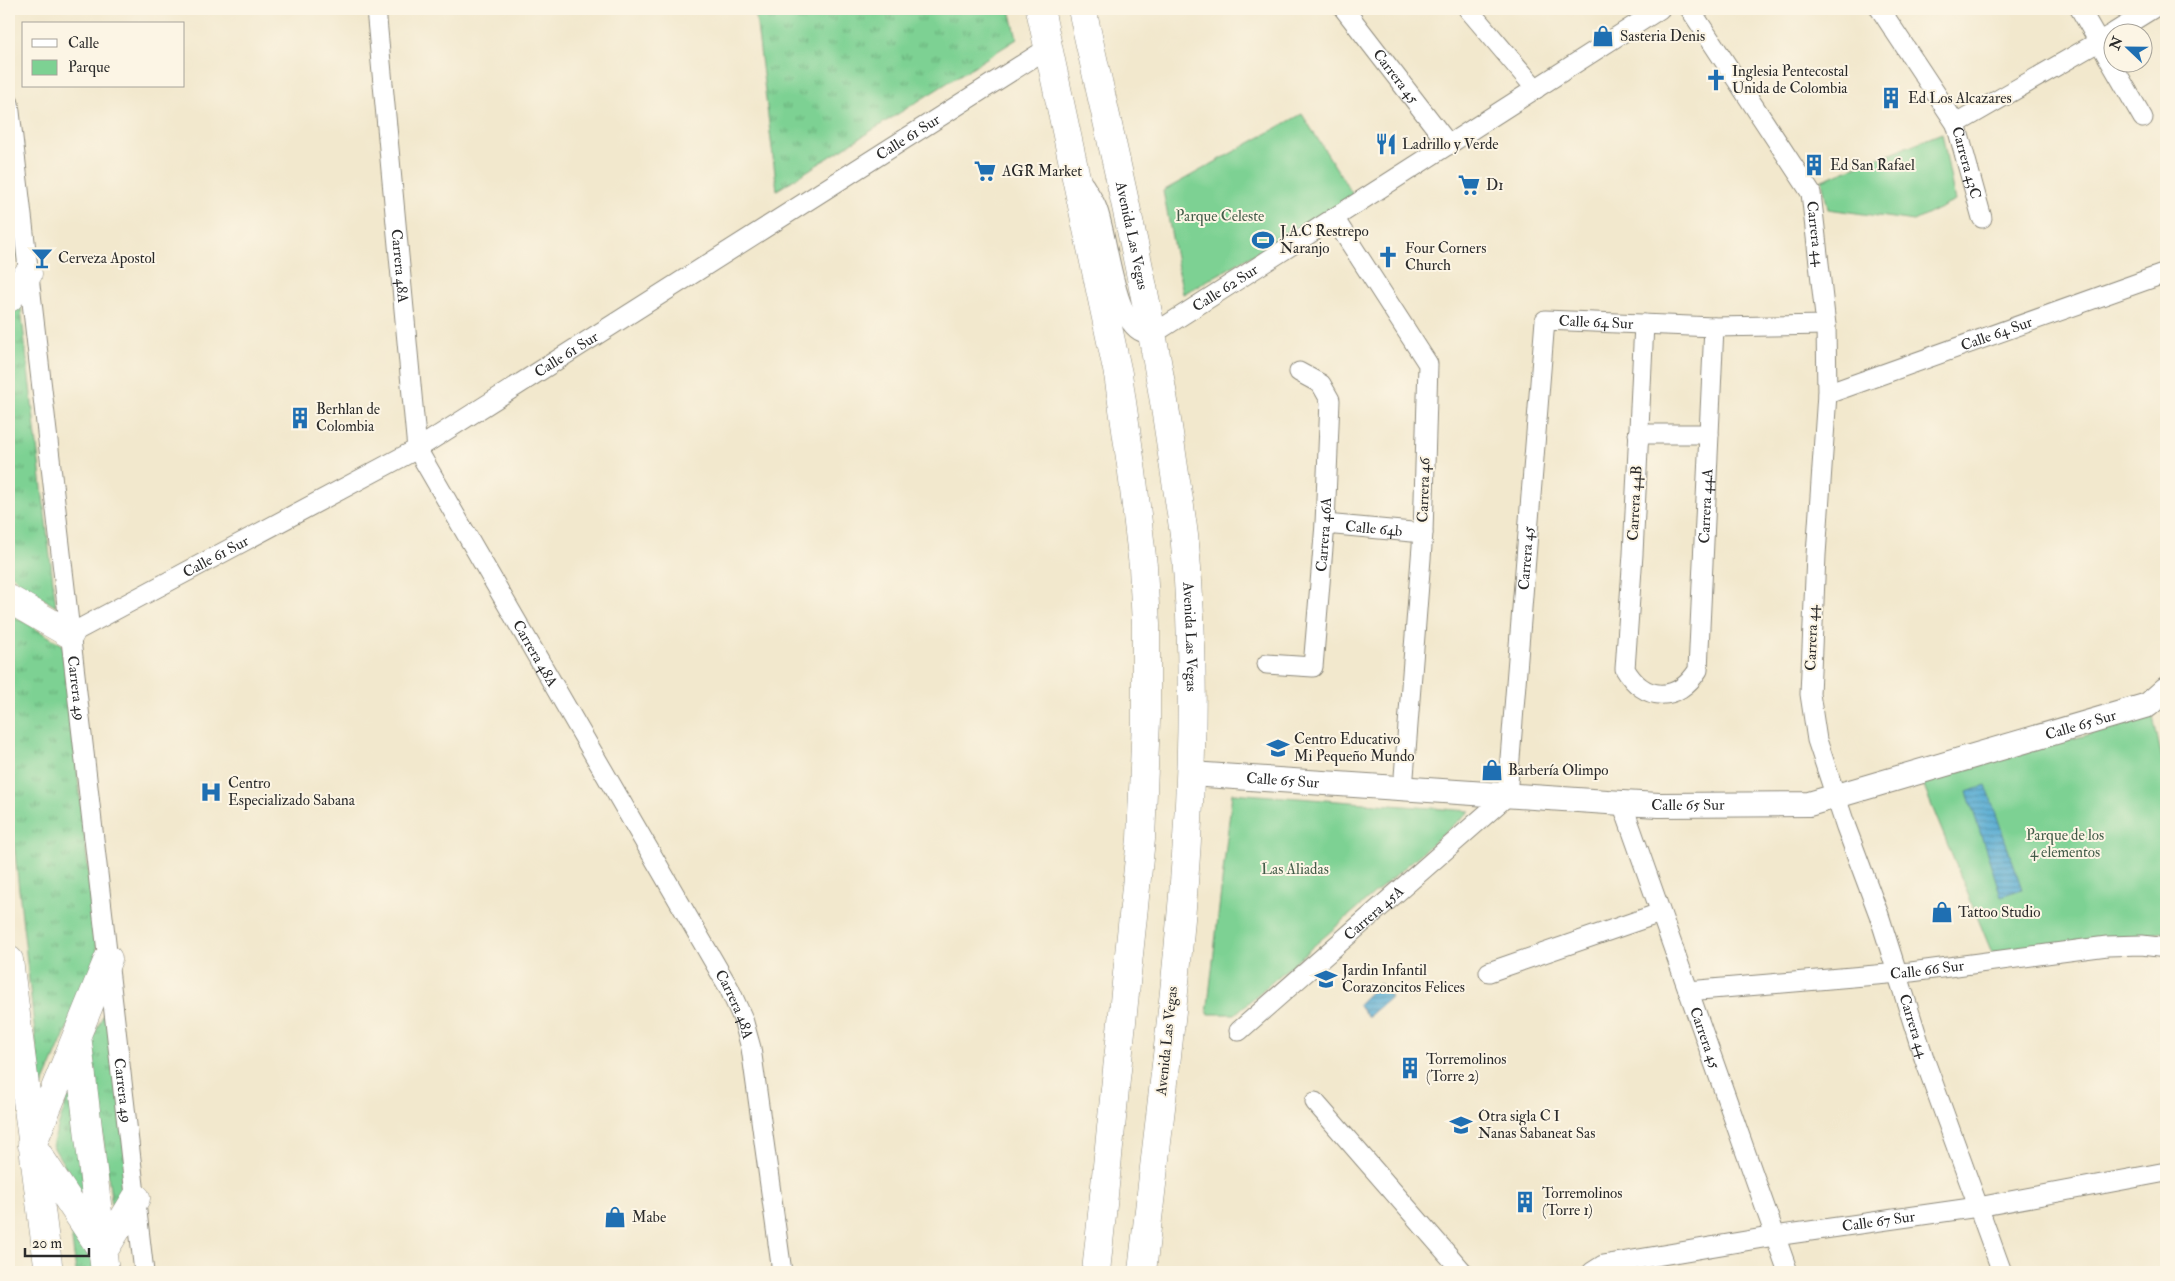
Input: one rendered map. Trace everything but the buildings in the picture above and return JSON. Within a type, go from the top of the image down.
[{"type":"main road","points":[[1040,9],[1118,374],[1143,566],[1146,625],[1146,720],[1141,839],[1096,1272]]},
{"type":"main road","name":"Avenida Las Vegas","points":[[1082,9],[1153,334],[1185,542],[1190,669],[1191,774],[1183,889],[1142,1272]]},
{"type":"main road","points":[[9,298],[28,274]]},
{"type":"main road","points":[[9,599],[70,634]]},
{"type":"main road","points":[[32,1144],[108,959]]},
{"type":"main road","points":[[9,960],[48,1272]]},
{"type":"main road","points":[[77,1034],[104,1262]]},
{"type":"main road","points":[[32,1144],[104,1262]]},
{"type":"main road","points":[[104,1262],[136,1198]]},
{"type":"street","name":"Carrera 48A","points":[[376,9],[418,448],[713,959],[740,1012],[751,1048],[755,1070],[782,1272]]},
{"type":"street","name":"Carrera 45","points":[[1344,9],[1449,145]]},
{"type":"street","points":[[1468,9],[1536,89]]},
{"type":"street","name":"Calle 62 Sur","points":[[1153,334],[1660,9]]},
{"type":"street","name":"Carrera 44","points":[[1690,9],[1811,193],[1826,325],[1827,394],[1816,555],[1810,694],[1817,740],[1835,796],[1879,915],[1924,1058],[2002,1272]]},
{"type":"street","name":"Carrera 43C","points":[[1880,9],[1956,124],[1982,218]]},
{"type":"street","points":[[2080,9],[2102,29]]},
{"type":"street","points":[[2131,22],[2152,9]]},
{"type":"street","points":[[1956,124],[2102,40]]},
{"type":"street","name":"Calle 61 Sur","points":[[70,634],[418,448],[1048,48]]},
{"type":"street","points":[[2115,72],[2143,118]]},
{"type":"street","name":"Carrera 49","points":[[9,103],[144,1272]]},
{"type":"street","points":[[1074,168],[1097,208],[1118,297],[1125,312],[1134,326],[1141,332],[1153,334]]},
{"type":"street","name":"Carrera 46","points":[[1334,218],[1428,364],[1423,533],[1403,789]]},
{"type":"street","name":"Calle 64 Sur","points":[[1827,394],[2166,273]]},
{"type":"street","name":"Carrera 45","points":[[1508,796],[1545,320]]},
{"type":"street","name":"Calle 64 Sur","points":[[1545,320],[1714,327],[1826,325]]},
{"type":"street","name":"Carrera 44B","points":[[1644,324],[1625,669],[1632,681],[1640,688],[1653,694],[1664,694],[1681,690],[1690,682]]},
{"type":"street","name":"Carrera 44A","points":[[1690,682],[1698,670],[1714,327]]},
{"type":"street","name":"Carrera 46A","points":[[1267,664],[1313,667],[1325,524],[1330,400],[1322,384],[1298,372]]},
{"type":"street","points":[[1638,434],[1709,434]]},
{"type":"street","name":"Calle 64b","points":[[1325,524],[1423,533]]},
{"type":"street","name":"Calle 65 Sur","points":[[1191,774],[1622,804],[1809,804],[2148,705],[2166,689]]},
{"type":"street","name":"Carrera 45A","points":[[1239,1031],[1508,796]]},
{"type":"street","name":"Carrera 45","points":[[1622,804],[1788,1272]]},
{"type":"street","points":[[1489,972],[1660,914]]},
{"type":"street","name":"Calle 66 Sur","points":[[1688,992],[1898,973],[2107,946],[2142,945],[2166,948]]},
{"type":"street","points":[[1315,1102],[1463,1272]]},
{"type":"street","name":"Calle 67 Sur","points":[[1592,1272],[1603,1266],[1775,1236],[1978,1207],[2166,1172]]},
{"type":"green space","points":[[755,9],[1010,9],[1017,39],[777,190]]},
{"type":"green space","name":"Parque Celeste","points":[[1302,114],[1355,198],[1183,294],[1163,191]]},
{"type":"green space","points":[[1942,133],[1955,201],[1914,221],[1828,209],[1822,180]]},
{"type":"green space","points":[[9,191],[17,257],[9,268]]},
{"type":"green space","points":[[20,301],[56,607],[20,583],[9,572],[9,315]]},
{"type":"green space","points":[[9,613],[63,645],[98,957],[41,1089],[9,799]]},
{"type":"green space","name":"Parque de los 4 elementos","points":[[2153,716],[2166,778],[2166,932],[1992,953],[1922,782]]},
{"type":"green space","name":"Las Aliadas","points":[[1232,793],[1470,811],[1235,1014],[1207,1014]]},
{"type":"green space","points":[[109,1002],[131,1179],[112,1206],[91,1042]]},
{"type":"green space","points":[[73,1081],[85,1200],[52,1145]]},
{"type":"green space","points":[[71,1232],[93,1260],[95,1272],[76,1272]]},
{"type":"water","points":[[1986,785],[2022,889],[2001,896],[1967,792]]},
{"type":"water","points":[[1380,983],[1391,997],[1368,1017],[1358,1004]]},
{"type":"place","name":"Sasteria Denis","points":[[1603,36]]},
{"type":"place","name":"Inglesia Pentecostal Unida de Colombia","points":[[1716,80]]},
{"type":"place","name":"Ed Los Alcazares","points":[[1891,98]]},
{"type":"place","name":"Ladrillo y Verde","points":[[1386,144]]},
{"type":"place","name":"Ed San Rafael","points":[[1814,165]]},
{"type":"place","name":"AGR Market","points":[[985,171]]},
{"type":"place","name":"D1","points":[[1469,185]]},
{"type":"place","name":"J.A.C Restrepo Naranjo","points":[[1263,240]]},
{"type":"place","name":"Four Corners Church","points":[[1388,257]]},
{"type":"place","name":"Cerveza Apostol","points":[[42,258]]},
{"type":"place","name":"Berhlan de Colombia","points":[[300,418]]},
{"type":"place","name":"Centro Educativo Mi Pequeño Mundo","points":[[1278,748]]},
{"type":"place","name":"Barbería Olimpo","points":[[1492,770]]},
{"type":"place","name":"Centro Especializado Sabana","points":[[211,792]]},
{"type":"place","name":"Tattoo Studio","points":[[1942,912]]},
{"type":"place","name":"Jardin Infantil Corazoncitos Felices","points":[[1326,979]]},
{"type":"place","name":"Torremolinos (Torre 2)","points":[[1410,1068]]},
{"type":"place","name":"Otra sigla C I Nanas Sabaneat Sas","points":[[1461,1125]]},
{"type":"place","name":"Torremolinos (Torre 1)","points":[[1525,1202]]},
{"type":"place","name":"Mabe","points":[[615,1217]]}]
